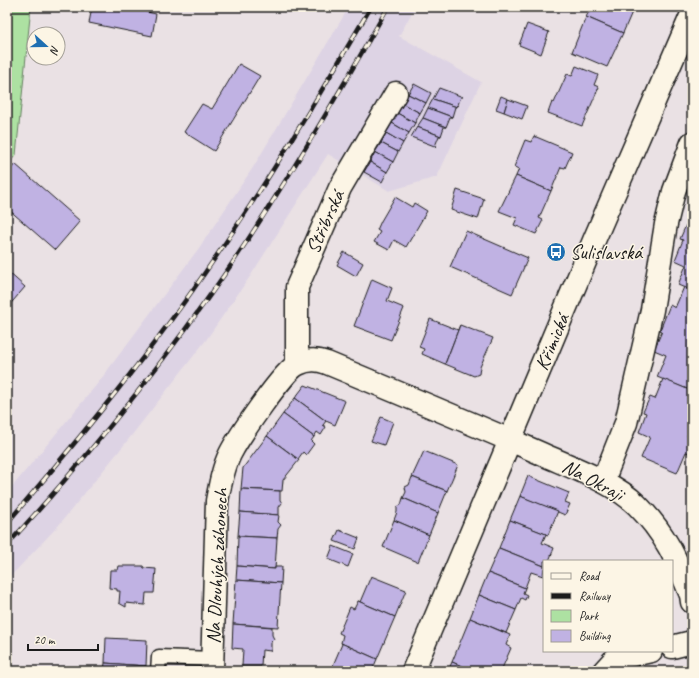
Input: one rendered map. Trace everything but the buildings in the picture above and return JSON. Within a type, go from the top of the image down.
[{"type":"street","name":"Křimická","points":[[413,671],[692,14]]},
{"type":"street","name":"Stříbrská","points":[[297,364],[296,287],[340,188],[396,93]]},
{"type":"street","points":[[603,481],[626,423],[652,310],[667,217],[674,191],[692,143]]},
{"type":"street","points":[[297,364],[310,360],[320,360],[510,440]]},
{"type":"street","name":"Na Dlouhých záhonech","points":[[212,665],[217,500],[221,479],[230,455],[243,430],[297,364]]},
{"type":"street","name":"Na Okraji","points":[[510,440],[603,481],[636,504],[659,530],[674,553],[691,595],[692,602]]},
{"type":"street","points":[[673,646],[692,642]]},
{"type":"street","points":[[604,671],[615,659],[646,652]]},
{"type":"lane","points":[[158,671],[158,657],[212,665]]},
{"type":"shaded area","points":[[349,7],[415,7],[399,36],[481,82],[437,177],[389,191],[328,154],[251,275],[206,340],[128,440],[58,526],[7,580],[7,493],[98,383],[199,248],[254,166]]},
{"type":"green space","points":[[7,7],[31,7],[29,26],[26,26],[26,56],[16,155],[7,165]]},
{"type":"railway","points":[[7,523],[115,394],[191,293],[276,165],[371,7]]},
{"type":"railway","points":[[7,545],[96,444],[152,374],[205,302],[252,234],[292,170],[388,7]]},
{"type":"place","name":"Sulislavská","points":[[556,252]]}]
